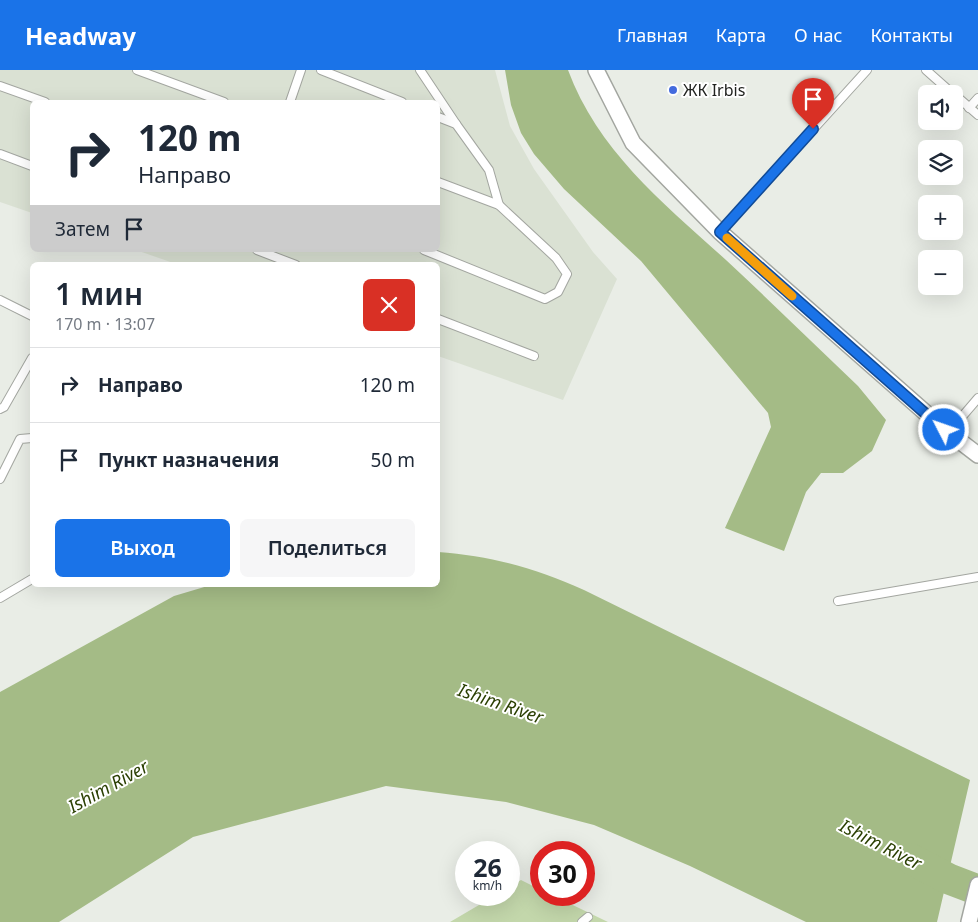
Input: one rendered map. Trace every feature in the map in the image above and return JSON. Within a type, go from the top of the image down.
[{"type":"street","points":[[596,70],[633,143],[720,232],[948,433],[978,455]]},
{"type":"street","points":[[969,922],[978,885]]},
{"type":"lane","points":[[137,70],[219,100]]},
{"type":"lane","points":[[291,100],[302,70]]},
{"type":"lane","points":[[321,70],[397,100]]},
{"type":"lane","points":[[420,70],[489,170],[496,186],[499,205]]},
{"type":"lane","points":[[720,232],[866,70]]},
{"type":"lane","points":[[926,70],[944,85]]},
{"type":"lane","points":[[0,86],[39,100]]},
{"type":"lane","points":[[969,108],[978,98]]},
{"type":"lane","points":[[963,102],[978,115]]},
{"type":"lane","points":[[440,118],[456,124]]},
{"type":"lane","points":[[0,154],[30,165]]},
{"type":"lane","points":[[429,252],[545,299],[551,298],[558,292],[566,274],[564,269],[540,242],[499,205],[440,183]]},
{"type":"lane","points":[[262,252],[288,262]]},
{"type":"lane","points":[[0,300],[30,315]]},
{"type":"lane","points":[[440,320],[534,356]]},
{"type":"lane","points":[[0,410],[4,407],[30,362]]},
{"type":"lane","points":[[948,433],[978,398]]},
{"type":"lane","points":[[0,479],[20,439],[30,438]]},
{"type":"lane","points":[[838,601],[978,577]]},
{"type":"lane","points":[[0,598],[30,580]]},
{"type":"shaded area","points":[[0,70],[495,70],[510,126],[534,169],[593,252],[617,279],[563,400],[440,357],[440,262],[170,262],[142,252],[440,252],[440,100],[30,100],[30,212],[0,202]]},
{"type":"shaded area","points":[[520,881],[530,884],[530,906],[575,906],[608,922],[450,922],[477,906],[520,906]]},
{"type":"water","points":[[505,70],[568,70],[581,99],[597,126],[635,174],[679,218],[743,275],[858,386],[886,420],[872,451],[843,473],[821,473],[806,492],[784,551],[725,528],[771,427],[768,413],[641,261],[564,189],[534,154],[521,133],[511,105]]},
{"type":"water","points":[[440,552],[512,564],[548,575],[584,590],[970,780],[937,922],[806,922],[690,866],[594,825],[506,802],[386,786],[193,837],[59,922],[0,922],[0,692],[174,596],[204,587],[440,587]]},
{"type":"waterway","name":"Ishim River","points":[[911,859],[949,879],[978,890]]},
{"type":"slow traffic","points":[[727,238],[792,296]]},
{"type":"place","name":"ЖК Irbis","points":[[673,90]]},
{"type":"route","points":[[813,129],[720,232],[944,430]]}]
